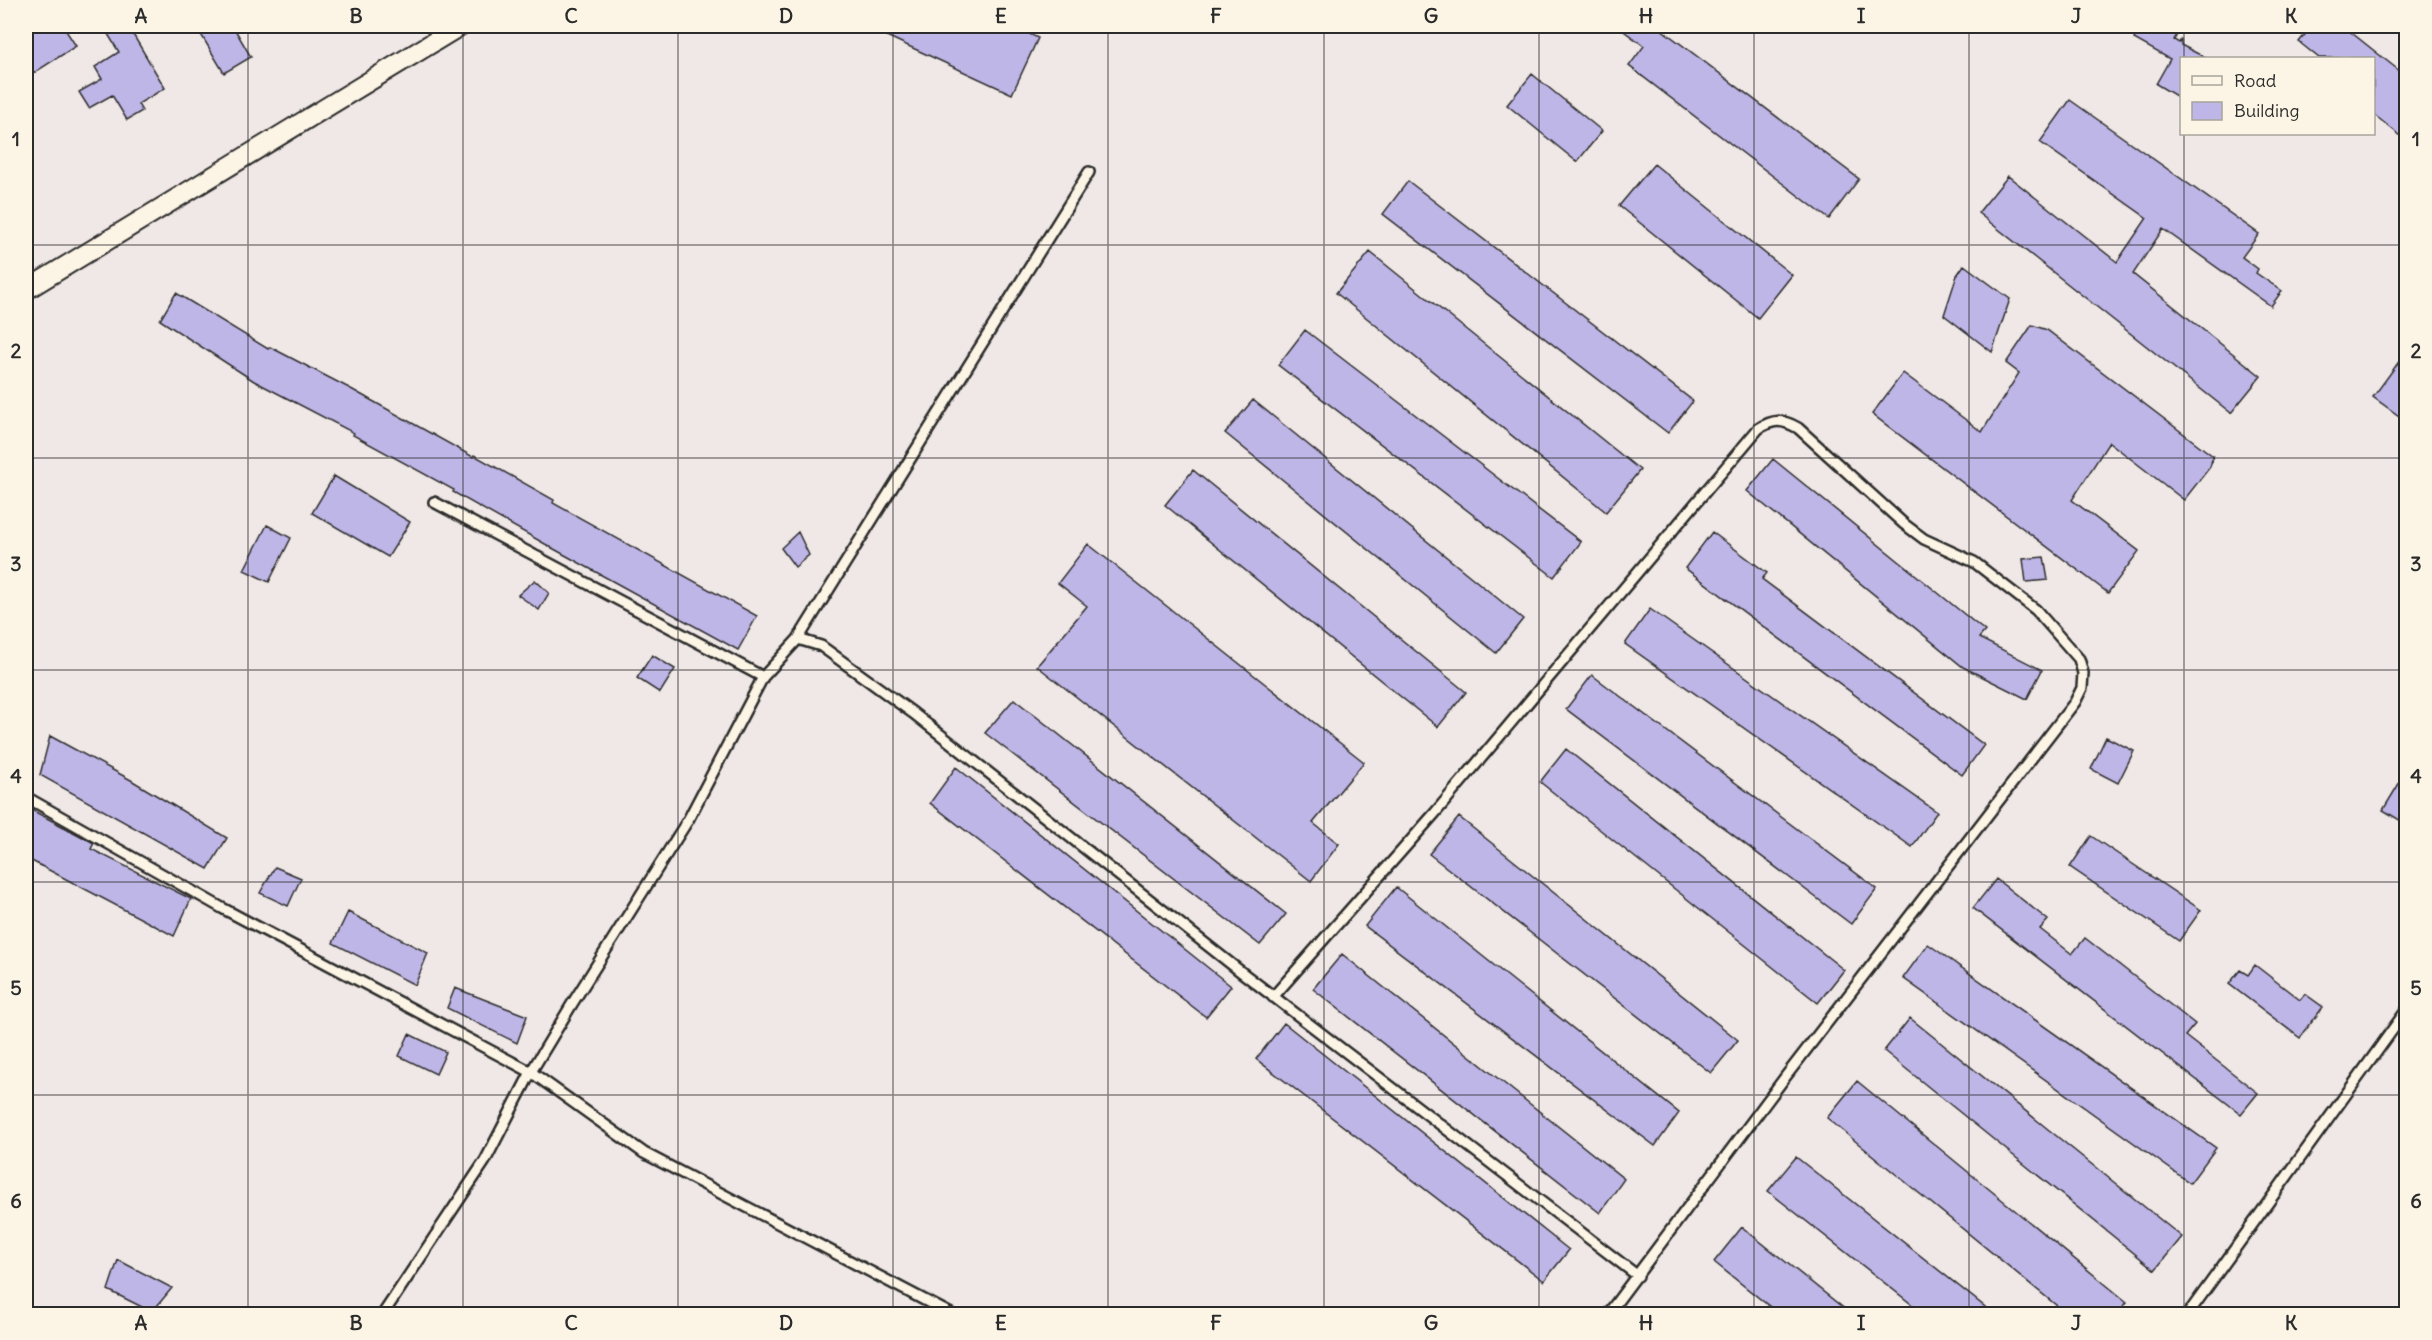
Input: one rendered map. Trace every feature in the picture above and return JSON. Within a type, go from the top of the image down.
[{"type":"street","points":[[26,290],[460,26]]},
{"type":"lane","points":[[383,1314],[485,1161],[531,1072],[688,820],[763,677],[798,639],[1089,172]]},
{"type":"lane","points":[[1274,997],[1435,813],[1750,438],[1769,421],[1784,420],[1797,428],[1904,524],[1924,539],[1974,562],[2036,610],[2079,660],[2083,673],[2082,688],[2068,711],[1786,1076],[1608,1314]]},
{"type":"lane","points":[[434,502],[763,677]]},
{"type":"lane","points":[[798,639],[821,646],[913,713],[1274,997],[1638,1276]]},
{"type":"lane","points":[[26,797],[222,908],[531,1072],[644,1153],[951,1314]]},
{"type":"lane","points":[[2188,1314],[2406,1011]]},
{"type":"building","points":[[26,26],[63,26],[76,46],[26,78]]},
{"type":"building","points":[[103,26],[128,26],[165,88],[138,104],[142,111],[127,120],[112,95],[89,108],[79,92],[102,79],[95,67],[119,52]]},
{"type":"building","points":[[196,26],[233,26],[251,57],[224,73]]},
{"type":"building","points":[[865,26],[1013,26],[1038,38],[1012,94]]},
{"type":"building","points":[[1617,26],[1657,26],[1859,179],[1829,219],[1629,66],[1644,46]]},
{"type":"building","points":[[2141,26],[2182,26],[2174,40],[2179,43],[2181,39],[2181,45],[2204,57],[2180,57],[2180,98],[2156,84],[2170,59],[2134,39]]},
{"type":"building","points":[[2312,26],[2343,26],[2406,76],[2406,140],[2375,116],[2375,57],[2318,57],[2299,42]]},
{"type":"building","points":[[1532,74],[1602,131],[1577,162],[1507,105]]},
{"type":"building","points":[[2070,100],[2259,234],[2242,257],[2258,269],[2256,273],[2282,291],[2271,306],[2163,229],[2133,274],[2261,376],[2231,413],[1978,213],[2008,176],[2117,262],[2147,218],[2040,142]]},
{"type":"building","points":[[1654,164],[1792,275],[1758,318],[1619,206]]},
{"type":"building","points":[[1408,181],[1693,401],[1668,433],[1383,214]]},
{"type":"building","points":[[1370,252],[1640,470],[1606,512],[1336,293]]},
{"type":"building","points":[[1964,265],[2010,299],[1992,352],[1944,315],[1957,275]]},
{"type":"building","points":[[176,293],[268,349],[270,347],[473,457],[474,455],[554,500],[553,503],[757,616],[738,650],[453,492],[454,490],[353,435],[354,433],[254,381],[160,320]]},
{"type":"building","points":[[2032,325],[2047,330],[2213,456],[2210,467],[2184,500],[2109,442],[2072,500],[2139,551],[2108,593],[1872,414],[1903,373],[1982,432],[2019,373],[2006,363]]},
{"type":"building","points":[[1305,330],[1581,542],[1554,577],[1278,365]]},
{"type":"building","points":[[2406,352],[2406,421],[2373,397]]},
{"type":"building","points":[[1253,400],[1523,619],[1496,653],[1225,433]]},
{"type":"building","points":[[1773,459],[1985,631],[1979,638],[2042,670],[2027,699],[1963,667],[1747,491]]},
{"type":"building","points":[[1193,470],[1466,692],[1438,727],[1165,505]]},
{"type":"building","points":[[334,476],[410,522],[388,557],[312,513]]},
{"type":"building","points":[[267,525],[291,538],[269,582],[244,570]]},
{"type":"building","points":[[798,532],[809,555],[795,567],[781,548]]},
{"type":"building","points":[[1712,532],[1767,573],[1762,579],[1984,745],[1962,775],[1685,568]]},
{"type":"building","points":[[1088,544],[1364,762],[1313,823],[1339,844],[1311,881],[1037,666],[1087,606],[1058,583]]},
{"type":"building","points":[[2044,557],[2048,580],[2026,582],[2023,559]]},
{"type":"building","points":[[535,580],[549,593],[539,610],[518,595]]},
{"type":"building","points":[[1650,609],[1937,812],[1912,847],[1625,644]]},
{"type":"building","points":[[652,655],[675,669],[660,693],[637,678]]},
{"type":"building","points":[[1592,675],[1877,889],[1851,924],[1566,709]]},
{"type":"building","points":[[1014,699],[1286,914],[1260,945],[985,733]]},
{"type":"building","points":[[50,736],[131,780],[227,838],[208,869],[40,775]]},
{"type":"building","points":[[2106,737],[2134,751],[2118,783],[2091,769]]},
{"type":"building","points":[[1566,749],[1844,970],[1818,1003],[1540,782]]},
{"type":"building","points":[[956,767],[1231,986],[1206,1017],[930,803]]},
{"type":"building","points":[[2406,772],[2406,824],[2383,810]]},
{"type":"building","points":[[26,807],[94,843],[91,849],[191,899],[174,936],[26,858]]},
{"type":"building","points":[[1459,817],[1738,1040],[1711,1073],[1429,854]]},
{"type":"building","points":[[2091,836],[2201,910],[2179,941],[2070,867]]},
{"type":"building","points":[[275,867],[301,878],[288,906],[260,893]]},
{"type":"building","points":[[1996,879],[2048,920],[2040,929],[2072,954],[2085,938],[2195,1024],[2185,1036],[2258,1093],[2241,1114],[1973,908]]},
{"type":"building","points":[[1396,887],[1679,1113],[1655,1146],[1365,926]]},
{"type":"building","points":[[348,912],[428,953],[415,985],[333,943]]},
{"type":"building","points":[[1928,944],[2216,1148],[2190,1183],[1903,978]]},
{"type":"building","points":[[1342,954],[1624,1179],[1600,1213],[1313,989]]},
{"type":"building","points":[[2255,965],[2300,1000],[2305,994],[2323,1007],[2300,1038],[2229,984],[2240,970],[2248,975]]},
{"type":"building","points":[[455,988],[527,1016],[517,1043],[447,1008]]},
{"type":"building","points":[[1910,1018],[2182,1237],[2155,1270],[1884,1051]]},
{"type":"building","points":[[1284,1023],[1569,1250],[1544,1281],[1256,1059]]},
{"type":"building","points":[[409,1034],[446,1052],[436,1074],[399,1056]]},
{"type":"building","points":[[1857,1081],[2127,1302],[2117,1314],[2067,1314],[1827,1118]]},
{"type":"building","points":[[1796,1157],[1994,1314],[1924,1314],[1768,1191]]},
{"type":"building","points":[[1742,1227],[1851,1314],[1779,1314],[1714,1262]]},
{"type":"building","points":[[118,1260],[172,1288],[152,1312],[108,1290]]}]
